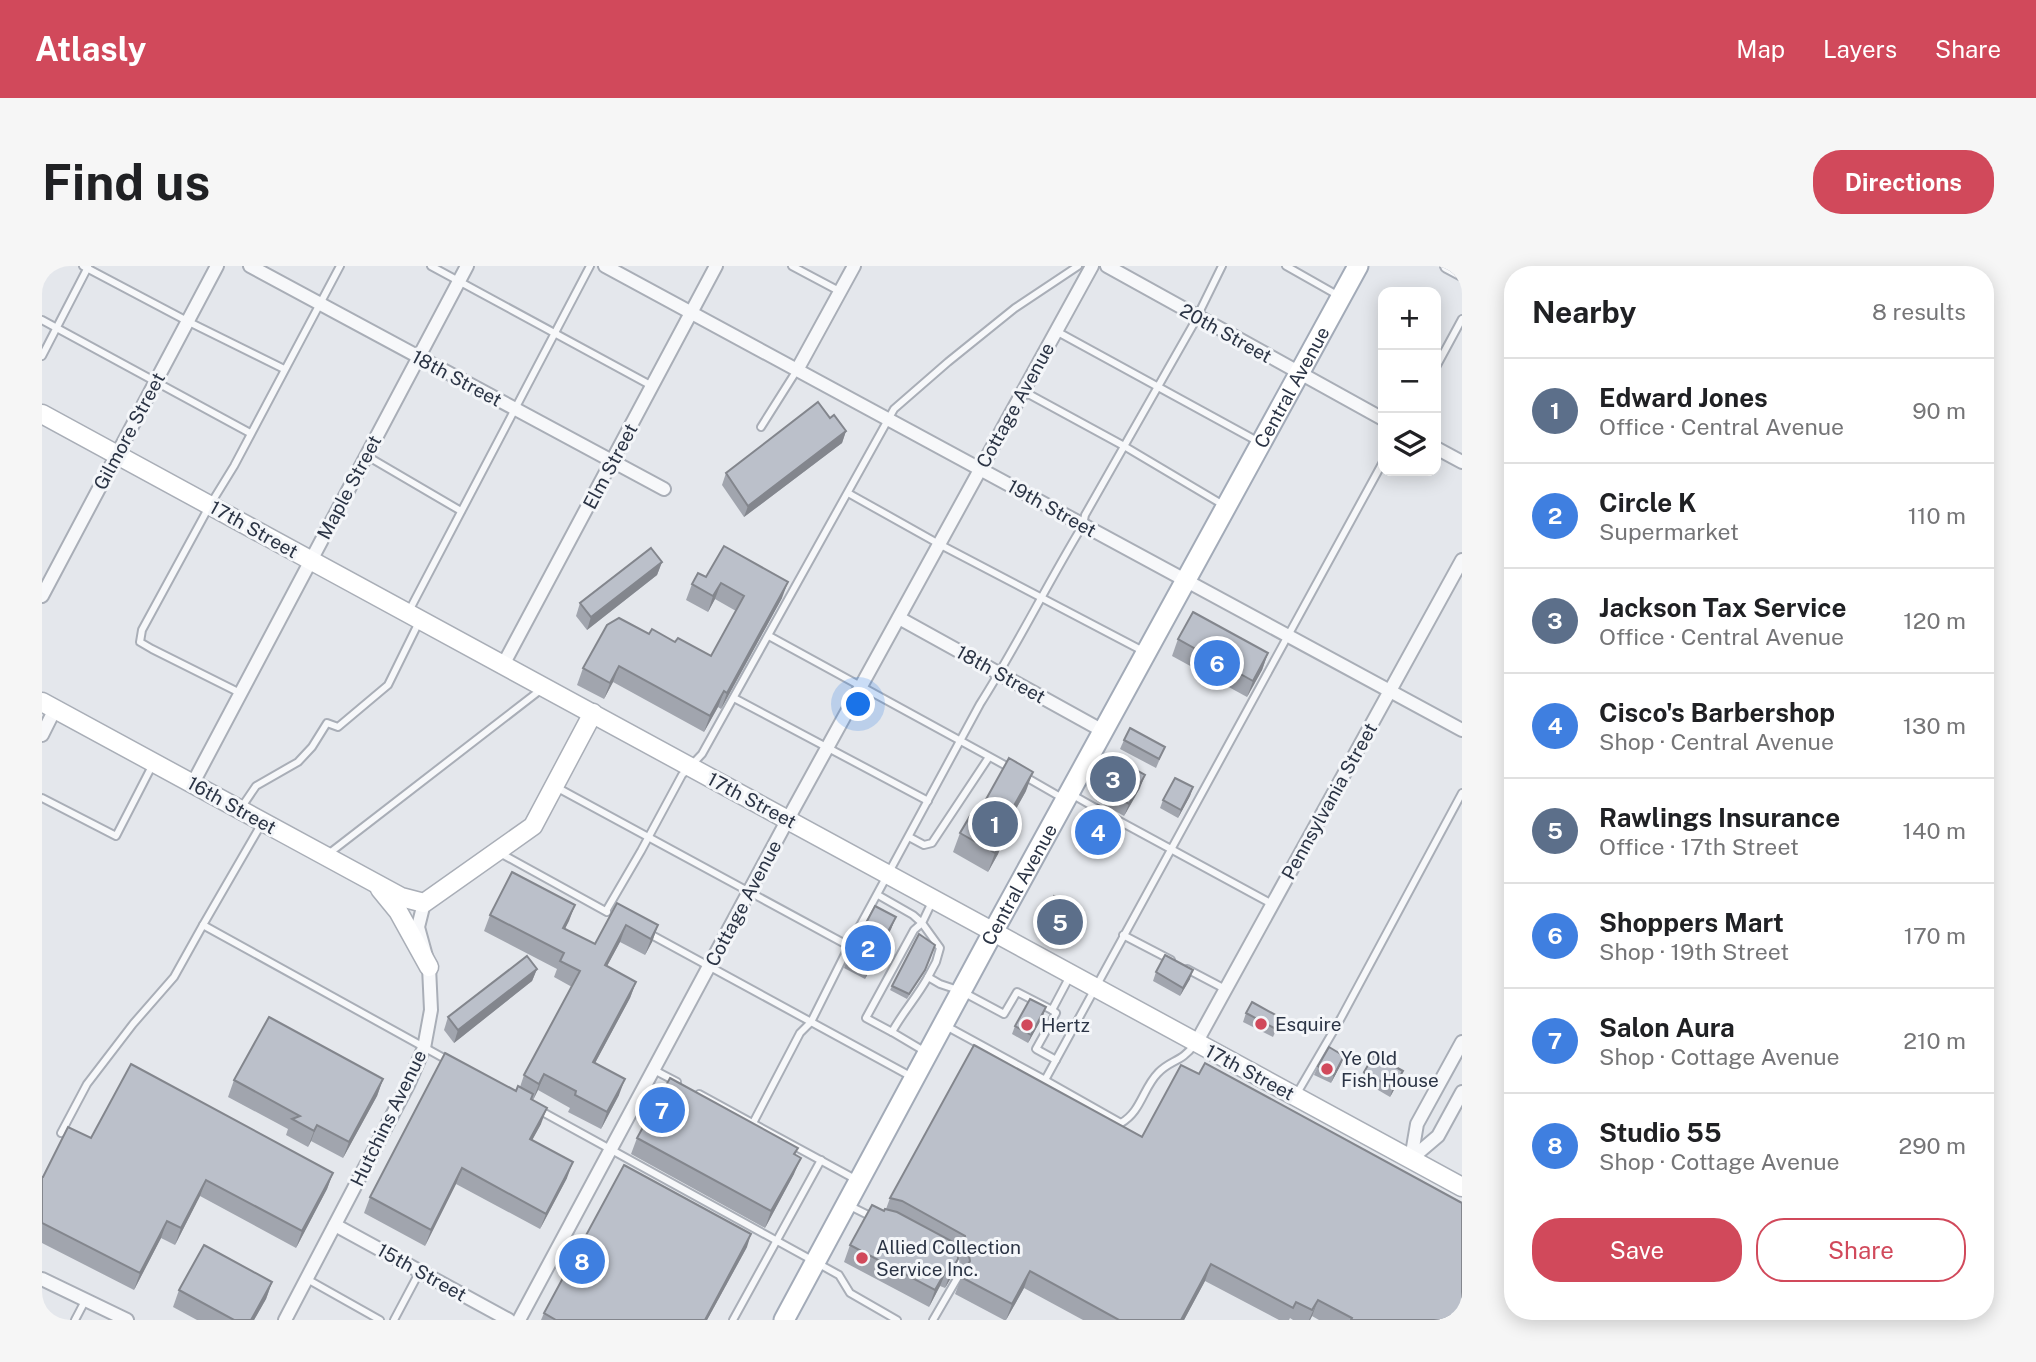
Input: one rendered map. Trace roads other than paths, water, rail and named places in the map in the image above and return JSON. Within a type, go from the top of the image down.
[{"type":"main road","name":"Central Avenue","points":[[784,1320],[1358,266]]},
{"type":"street","name":"Gilmore Street","points":[[43,591],[217,266]]},
{"type":"street","name":"18th Street","points":[[250,266],[664,489]]},
{"type":"street","name":"Maple Street","points":[[193,783],[467,266]]},
{"type":"street","name":"19th Street","points":[[605,266],[980,468],[1184,582],[1462,730]]},
{"type":"street","name":"Elm Street","points":[[503,665],[716,266]]},
{"type":"street","points":[[797,370],[854,266]]},
{"type":"street","name":"Cottage Avenue","points":[[519,1320],[788,819],[1092,266]]},
{"type":"street","name":"20th Street","points":[[1107,266],[1378,416]]},
{"type":"street","points":[[1447,266],[1462,274]]},
{"type":"street","name":"17th Street","points":[[42,414],[1462,1187]]},
{"type":"street","points":[[1441,451],[1462,462]]},
{"type":"street","name":"Pennsylvania Street","points":[[1196,1043],[1462,560]]},
{"type":"street","name":"18th Street","points":[[899,618],[1103,731]]},
{"type":"street","points":[[42,735],[49,706]]},
{"type":"street","name":"16th Street","points":[[49,706],[401,897],[424,903]]},
{"type":"street","points":[[424,903],[533,826],[593,713]]},
{"type":"street","points":[[373,881],[398,911],[429,967]]},
{"type":"street","name":"Hutchins Avenue","points":[[285,1320],[408,1085],[424,1048],[431,1010],[429,967],[418,927],[424,903]]},
{"type":"street","points":[[1411,1159],[1417,1124],[1462,1042]]},
{"type":"street","points":[[1411,1159],[1438,1136],[1462,1092]]},
{"type":"street","name":"15th Street","points":[[335,1225],[509,1320]]},
{"type":"street","points":[[42,1279],[127,1320]]},
{"type":"lane","points":[[240,693],[140,642],[142,630],[234,466],[340,266]]},
{"type":"lane","points":[[431,266],[652,386]]},
{"type":"lane","points":[[240,810],[256,786],[298,762],[312,747],[327,723],[338,727],[388,685],[414,616],[461,511],[590,266]]},
{"type":"lane","points":[[792,266],[840,291]]},
{"type":"lane","points":[[606,911],[682,775],[702,754],[894,409],[1015,308],[1078,266]]},
{"type":"lane","points":[[753,1123],[800,1033],[811,1022],[849,946],[980,704],[1000,674],[1040,597],[1083,525],[1085,514],[1222,266]]},
{"type":"lane","points":[[1286,266],[1341,297]]},
{"type":"lane","points":[[42,356],[87,267],[284,369]]},
{"type":"lane","points":[[1441,358],[1462,319]]},
{"type":"lane","points":[[42,320],[250,433]]},
{"type":"lane","points":[[1056,331],[1260,443]]},
{"type":"lane","points":[[761,427],[797,370]]},
{"type":"lane","points":[[1023,391],[1226,506]]},
{"type":"lane","points":[[366,455],[461,511]]},
{"type":"lane","points":[[1045,1080],[1378,471]]},
{"type":"lane","points":[[848,492],[939,544],[1146,652]]},
{"type":"lane","points":[[769,636],[989,757],[1272,904]]},
{"type":"lane","points":[[325,856],[544,687]]},
{"type":"lane","points":[[734,698],[928,801]]},
{"type":"lane","points":[[909,838],[924,845],[932,843],[989,757]]},
{"type":"lane","points":[[42,798],[116,836],[154,762]]},
{"type":"lane","points":[[554,786],[849,946]]},
{"type":"lane","points":[[1295,1097],[1341,1018],[1462,793]]},
{"type":"lane","points":[[61,1133],[87,1084],[133,1024],[174,977],[263,822]]},
{"type":"lane","points":[[499,852],[617,917]]},
{"type":"lane","points":[[878,895],[913,915],[940,948],[915,1001],[906,1008],[892,1032]]},
{"type":"lane","points":[[928,1054],[866,1018],[914,930],[922,923],[933,899]]},
{"type":"lane","points":[[203,925],[461,1068]]},
{"type":"lane","points":[[639,929],[915,1079]]},
{"type":"lane","points":[[1123,935],[1172,961]]},
{"type":"lane","points":[[1185,967],[1225,989]]},
{"type":"lane","points":[[1052,1010],[1071,974]]},
{"type":"lane","points":[[928,977],[1004,1014],[1017,992],[1052,1010],[1056,1013],[1036,1049],[1056,1060]]},
{"type":"lane","points":[[943,1025],[1121,1123],[1130,1118],[1158,1072],[1186,1056],[1196,1043]]},
{"type":"lane","points":[[654,1069],[859,1181]]},
{"type":"lane","points":[[534,1108],[839,1275],[850,1293],[897,1320]]},
{"type":"lane","points":[[733,1320],[821,1160]]},
{"type":"lane","points":[[847,1204],[884,1221]]},
{"type":"lane","points":[[933,1320],[958,1277],[956,1257],[945,1252]]},
{"type":"lane","points":[[394,1320],[419,1271]]},
{"type":"lane","points":[[307,1279],[380,1320]]},
{"type":"lane","points":[[75,1320],[86,1299]]},
{"type":"place","name":"Shoppers Mart","points":[[1217,663]]},
{"type":"place","name":"Jackson Tax Service","points":[[1113,779]]},
{"type":"place","name":"Edward Jones","points":[[995,824]]},
{"type":"place","name":"Cisco's Barbershop","points":[[1098,832]]},
{"type":"place","name":"Rawlings Insurance","points":[[1060,922]]},
{"type":"place","name":"Circle K","points":[[868,948]]},
{"type":"place","name":"Esquire","points":[[1261,1024]]},
{"type":"place","name":"Hertz","points":[[1027,1025]]},
{"type":"place","name":"Ye Old Fish House","points":[[1327,1069]]},
{"type":"place","name":"Salon Aura","points":[[662,1110]]},
{"type":"place","name":"Allied Collection Service Inc.","points":[[862,1258]]},
{"type":"place","name":"Studio 55","points":[[582,1261]]}]
